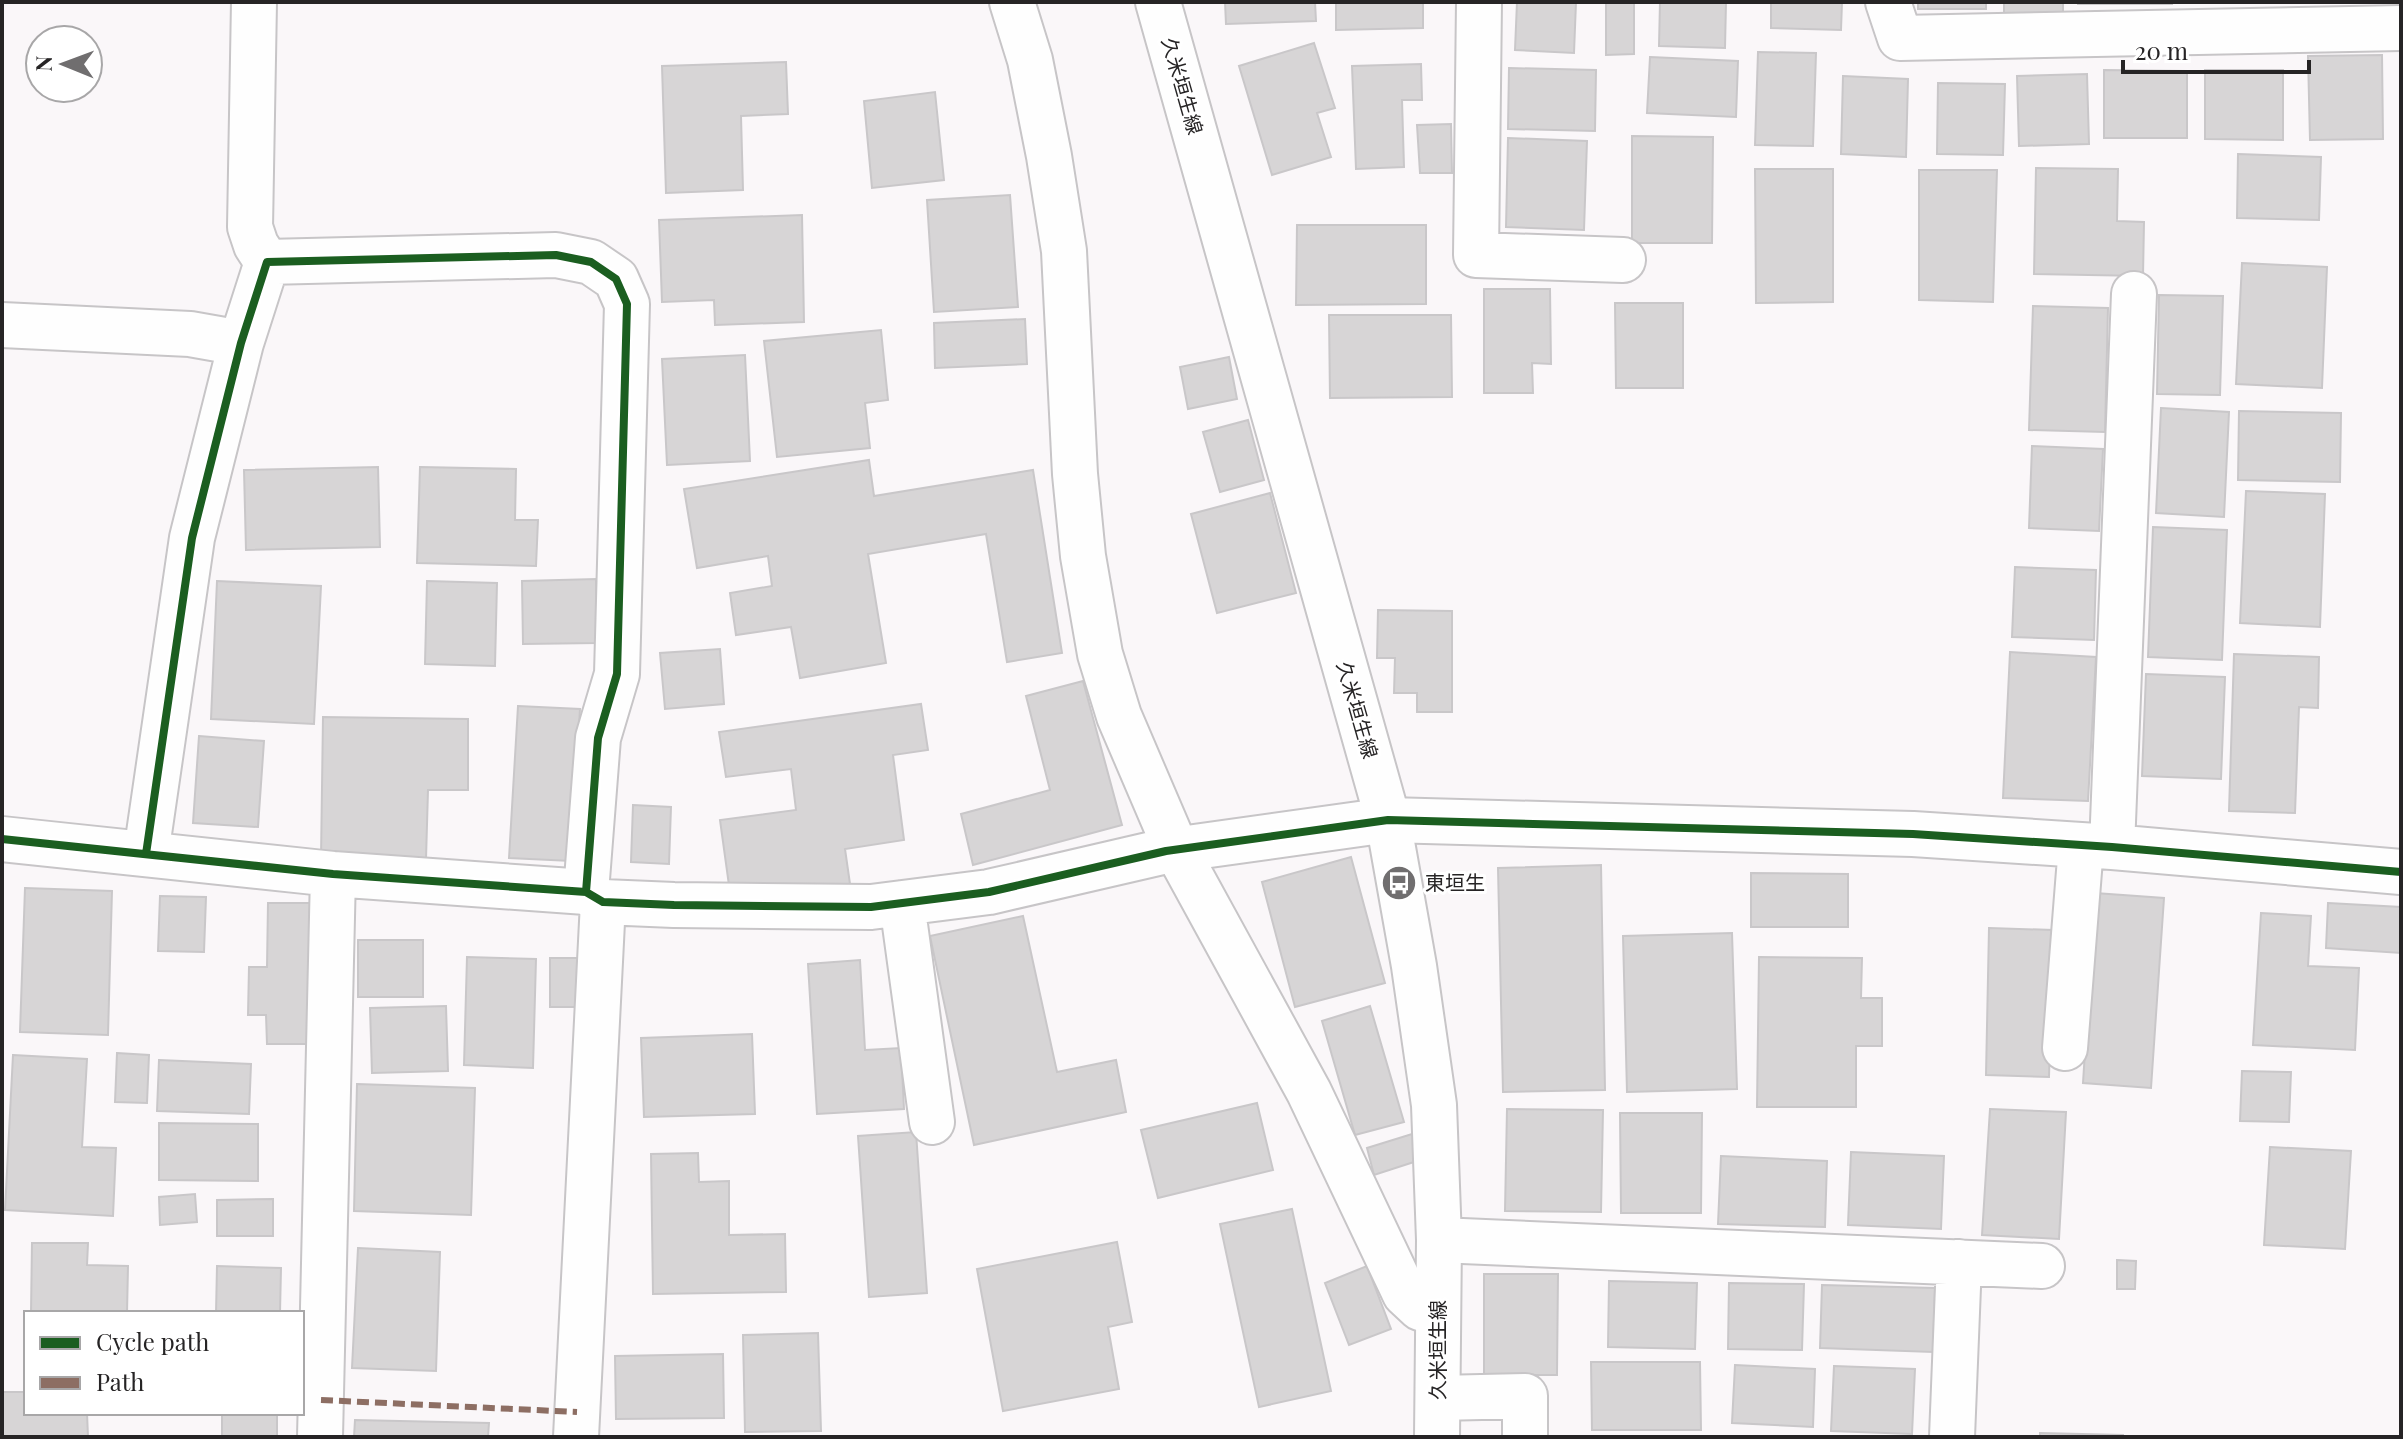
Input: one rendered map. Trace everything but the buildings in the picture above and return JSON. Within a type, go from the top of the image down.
[{"type":"street","points":[[254,2],[250,227],[256,245],[267,262]]},
{"type":"street","points":[[1012,2],[1030,60],[1064,251],[1075,474],[1083,556],[1100,654],[1119,716],[1176,849],[1309,1092],[1405,1294],[1420,1308],[1438,1314]]},
{"type":"street","name":"久米垣生線","points":[[1158,2],[1388,820],[1414,966],[1434,1105],[1439,1240],[1437,1417]]},
{"type":"street","points":[[1479,2],[1476,255],[1623,260]]},
{"type":"street","points":[[1888,2],[1900,38],[2401,28]]},
{"type":"street","points":[[267,262],[556,255],[591,262],[616,279],[627,304],[617,674],[598,738],[576,1437]]},
{"type":"street","points":[[146,854],[192,538],[241,343],[267,262]]},
{"type":"street","points":[[2065,1048],[2097,847],[2134,294]]},
{"type":"street","points":[[2,325],[190,334],[241,343]]},
{"type":"street","points":[[2,839],[333,874],[674,905],[856,907],[902,903],[989,892],[1176,849],[1388,820],[1913,834],[2401,872]]},
{"type":"street","points":[[320,1437],[333,874]]},
{"type":"street","points":[[902,903],[932,1122]]},
{"type":"street","points":[[1439,1240],[2042,1266]]},
{"type":"street","points":[[1952,1437],[1959,1262]]},
{"type":"street","points":[[1437,1417],[1525,1396],[1525,1437]]},
{"type":"marked path","points":[[321,1400],[577,1412]]},
{"type":"cycle path","points":[[146,854],[192,538],[241,343],[267,262],[556,255],[591,262],[616,279],[627,304],[617,674],[598,738],[586,892]]},
{"type":"cycle path","points":[[2,839],[333,874],[586,892],[603,902],[674,905],[871,907],[989,892],[1166,851],[1388,820],[1913,834],[2112,847],[2401,872]]},
{"type":"place","name":"東垣生","points":[[1399,883]]}]
